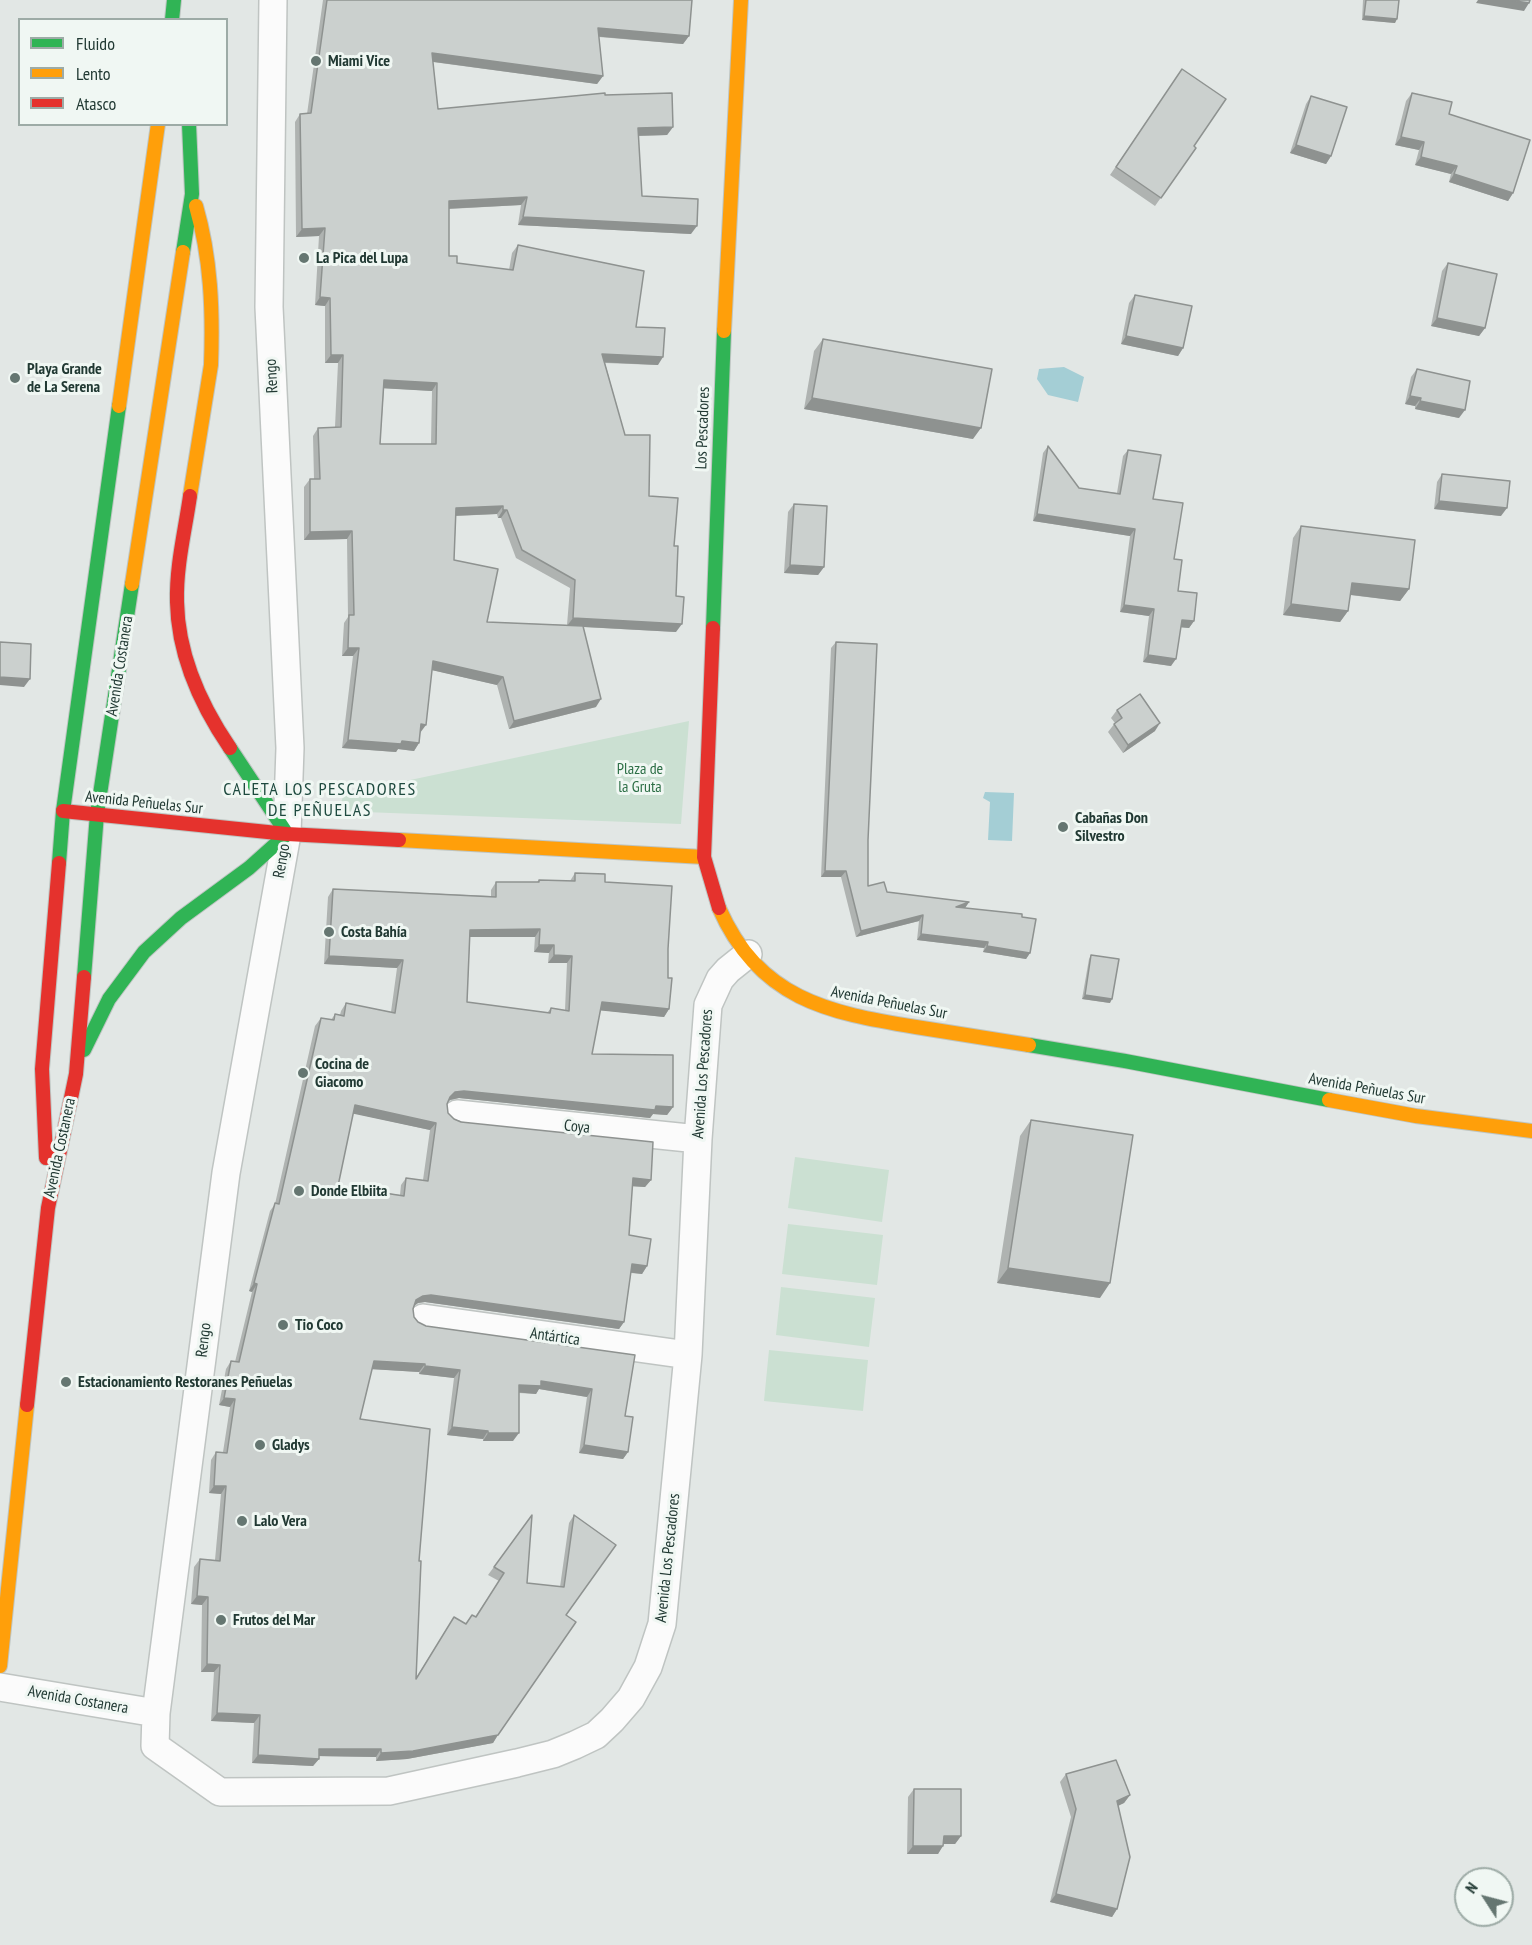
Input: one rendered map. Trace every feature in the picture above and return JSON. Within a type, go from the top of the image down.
[{"type":"main road","points":[[172,18],[174,0]]},
{"type":"main road","points":[[183,0],[184,18]]},
{"type":"main road","name":"Los Pescadores","points":[[704,856],[724,328],[741,0]]},
{"type":"main road","name":"Avenida Costanera","points":[[48,1208],[42,1070],[63,811],[158,126]]},
{"type":"main road","name":"Avenida Costanera","points":[[0,1666],[48,1208],[76,1074],[98,814],[192,194],[189,126]]},
{"type":"main road","points":[[76,1074],[88,1040],[104,1008],[123,978],[146,951],[182,917],[249,868],[287,834],[202,702],[189,668],[180,634],[177,602],[178,566],[211,365],[212,340],[211,288],[205,232],[192,194]]},
{"type":"main road","name":"Avenida Peñuelas Sur","points":[[63,811],[287,834],[704,856],[718,905],[733,936],[764,971],[787,990],[818,1005],[856,1016],[1125,1061],[1416,1116],[1532,1131]]},
{"type":"street","name":"Rengo","points":[[156,1713],[226,1173],[287,834],[290,748],[269,307],[273,0]]},
{"type":"street","name":"Avenida Los Pescadores","points":[[156,1713],[155,1746],[220,1792],[389,1791],[535,1759],[574,1745],[596,1735],[631,1698],[648,1667],[662,1624],[688,1355],[698,1139],[708,1005],[720,979],[748,954]]},
{"type":"street","name":"Coya","points":[[457,1114],[698,1139]]},
{"type":"street","name":"Antártica","points":[[423,1318],[688,1355]]},
{"type":"street","name":"Avenida Costanera","points":[[0,1687],[156,1713]]},
{"type":"green space","name":"Plaza de la Gruta","points":[[689,721],[681,824],[338,811],[344,794]]},
{"type":"green space","points":[[795,1157],[889,1170],[882,1222],[788,1208]]},
{"type":"green space","points":[[788,1224],[883,1235],[877,1285],[782,1274]]},
{"type":"green space","points":[[781,1287],[875,1298],[869,1347],[776,1335]]},
{"type":"green space","points":[[769,1350],[868,1360],[863,1411],[764,1401]]},
{"type":"water","points":[[1064,367],[1084,377],[1078,402],[1048,395],[1037,379],[1039,369]]},
{"type":"water","points":[[985,792],[1014,793],[1012,841],[988,840],[990,802],[983,798]]},
{"type":"building","points":[[327,0],[692,0],[689,36],[598,28],[603,76],[432,53],[438,109],[605,93],[605,95],[672,93],[673,127],[638,128],[642,196],[698,199],[697,226],[523,217],[527,197],[449,201],[449,256],[457,256],[457,263],[513,270],[518,245],[644,271],[636,327],[665,328],[663,357],[602,354],[625,435],[650,435],[649,496],[678,498],[674,546],[678,546],[676,596],[684,597],[682,624],[573,618],[575,580],[522,550],[507,510],[503,510],[503,506],[456,508],[454,560],[498,569],[487,622],[583,626],[601,699],[514,721],[503,677],[433,661],[426,725],[421,724],[419,743],[348,740],[359,648],[348,648],[349,615],[354,615],[352,531],[310,532],[310,479],[320,479],[318,428],[341,427],[343,355],[331,355],[330,298],[320,297],[325,228],[302,229],[300,114],[311,113]],"holes":[[[384,380],[437,383],[436,444],[380,444]]]},
{"type":"building","points":[[1366,0],[1399,0],[1397,19],[1364,16]]},
{"type":"building","points":[[1509,0],[1530,0],[1529,3]]},
{"type":"building","points":[[1182,69],[1226,99],[1194,146],[1196,148],[1161,198],[1116,167]]},
{"type":"building","points":[[1412,93],[1452,102],[1449,114],[1530,140],[1513,193],[1454,174],[1457,166],[1421,157],[1424,142],[1401,137]]},
{"type":"building","points":[[1311,96],[1347,107],[1331,156],[1296,145]]},
{"type":"building","points":[[1448,263],[1497,274],[1485,328],[1437,318]]},
{"type":"building","points":[[1135,295],[1192,306],[1183,348],[1126,336]]},
{"type":"building","points":[[823,339],[992,369],[981,428],[812,398]]},
{"type":"building","points":[[1417,369],[1470,381],[1465,410],[1420,401],[1421,398],[1410,396]]},
{"type":"building","points":[[1048,446],[1079,488],[1120,494],[1128,450],[1161,455],[1153,499],[1183,503],[1174,559],[1182,560],[1178,591],[1197,593],[1194,621],[1182,620],[1176,659],[1148,655],[1154,609],[1124,605],[1135,529],[1037,514]]},
{"type":"building","points":[[1442,474],[1510,481],[1507,508],[1439,501]]},
{"type":"building","points":[[794,504],[827,506],[824,567],[790,565]]},
{"type":"building","points":[[1301,526],[1415,540],[1409,589],[1352,583],[1348,611],[1291,604]]},
{"type":"building","points":[[0,642],[31,644],[30,679],[0,677]]},
{"type":"building","points":[[836,642],[877,644],[868,886],[884,882],[887,892],[969,902],[956,907],[1022,914],[1022,917],[1036,919],[1030,953],[987,946],[988,942],[921,934],[923,915],[861,931],[846,871],[825,871]]},
{"type":"building","points":[[1140,694],[1160,723],[1128,745],[1114,724],[1122,718],[1117,710]]},
{"type":"building","points":[[575,873],[605,874],[605,882],[672,886],[668,949],[668,978],[672,978],[669,1009],[602,1002],[592,1054],[673,1055],[673,1107],[656,1106],[655,1110],[464,1091],[455,1092],[450,1097],[447,1104],[448,1113],[461,1122],[653,1142],[651,1180],[633,1178],[629,1235],[651,1239],[647,1266],[632,1264],[624,1322],[431,1295],[416,1300],[413,1309],[414,1317],[426,1326],[635,1355],[625,1416],[633,1417],[628,1452],[584,1445],[592,1389],[541,1381],[541,1386],[519,1385],[519,1433],[488,1433],[488,1431],[452,1427],[460,1370],[425,1366],[425,1364],[374,1361],[360,1419],[430,1429],[419,1561],[421,1561],[416,1679],[454,1617],[466,1624],[472,1615],[476,1617],[504,1573],[494,1567],[532,1515],[527,1583],[564,1587],[574,1515],[616,1545],[566,1615],[576,1622],[498,1735],[413,1751],[381,1753],[381,1749],[319,1749],[319,1759],[258,1755],[260,1715],[217,1713],[220,1665],[207,1664],[208,1597],[197,1596],[200,1559],[220,1561],[226,1486],[214,1486],[216,1452],[227,1453],[235,1399],[224,1398],[231,1361],[239,1362],[257,1284],[254,1283],[275,1203],[279,1204],[321,1018],[334,1020],[335,1014],[344,1016],[346,1003],[395,1013],[403,960],[329,956],[333,889],[496,897],[496,882],[575,881]],"holes":[[[540,929],[539,945],[554,945],[554,955],[572,956],[569,1011],[551,1008],[550,1013],[467,1002],[470,930]],[[355,1105],[436,1123],[428,1181],[406,1178],[404,1196],[338,1186]]]},
{"type":"building","points":[[1091,955],[1119,959],[1112,999],[1085,995]]},
{"type":"building","points":[[1031,1120],[1133,1135],[1110,1283],[1008,1268]]},
{"type":"building","points":[[1116,1760],[1130,1795],[1117,1801],[1130,1857],[1117,1909],[1056,1894],[1076,1809],[1066,1774]]},
{"type":"building","points":[[914,1789],[961,1789],[961,1836],[944,1836],[943,1846],[913,1846]]},
{"type":"traffic: fast","points":[[172,18],[174,0]]},
{"type":"traffic: fast","points":[[183,252],[192,194],[189,126]]},
{"type":"traffic: fast","points":[[713,628],[724,331]]},
{"type":"traffic: fast","points":[[59,863],[63,811],[119,406]]},
{"type":"traffic: fast","points":[[84,977],[97,814],[132,584]]},
{"type":"traffic: fast","points":[[84,1050],[109,999],[144,952],[181,918],[249,868],[287,834],[230,748]]},
{"type":"traffic: fast","points":[[1029,1045],[1329,1100]]},
{"type":"traffic: slow","points":[[724,331],[741,0]]},
{"type":"traffic: slow","points":[[119,406],[158,126]]},
{"type":"traffic: slow","points":[[190,496],[211,365],[212,345],[208,265],[196,206]]},
{"type":"traffic: slow","points":[[132,584],[183,252]]},
{"type":"traffic: slow","points":[[399,840],[704,857]]},
{"type":"traffic: slow","points":[[719,908],[735,939],[754,963],[776,982],[800,996],[826,1007],[884,1022],[1029,1045]]},
{"type":"traffic: slow","points":[[1329,1100],[1416,1116],[1532,1131]]},
{"type":"traffic: slow","points":[[0,1666],[27,1405]]},
{"type":"traffic: jam","points":[[190,496],[178,575],[177,602],[181,641],[200,696],[230,748]]},
{"type":"traffic: jam","points":[[713,628],[704,857],[719,908]]},
{"type":"traffic: jam","points":[[63,811],[287,834],[399,840]]},
{"type":"traffic: jam","points":[[46,1158],[42,1069],[59,863]]},
{"type":"traffic: jam","points":[[27,1405],[48,1208],[76,1074],[84,977]]},
{"type":"place","name":"Miami Vice","points":[[316,61]]},
{"type":"place","name":"La Pica del Lupa","points":[[304,258]]},
{"type":"place","name":"Playa Grande de La Serena","points":[[15,378]]},
{"type":"place","name":"Cabañas Don Silvestro","points":[[1063,827]]},
{"type":"place","name":"Costa Bahía","points":[[329,932]]},
{"type":"place","name":"Cocina de Giacomo","points":[[303,1073]]},
{"type":"place","name":"Donde Elbiita","points":[[299,1191]]},
{"type":"place","name":"Tio Coco","points":[[283,1325]]},
{"type":"place","name":"Estacionamiento Restoranes Peñuelas","points":[[66,1382]]},
{"type":"place","name":"Gladys","points":[[260,1445]]},
{"type":"place","name":"Lalo Vera","points":[[242,1521]]},
{"type":"place","name":"Frutos del Mar","points":[[221,1620]]},
{"type":"district","name":"CALETA LOS PESCADORES DE PEÑUELAS","points":[[320,800]]}]
